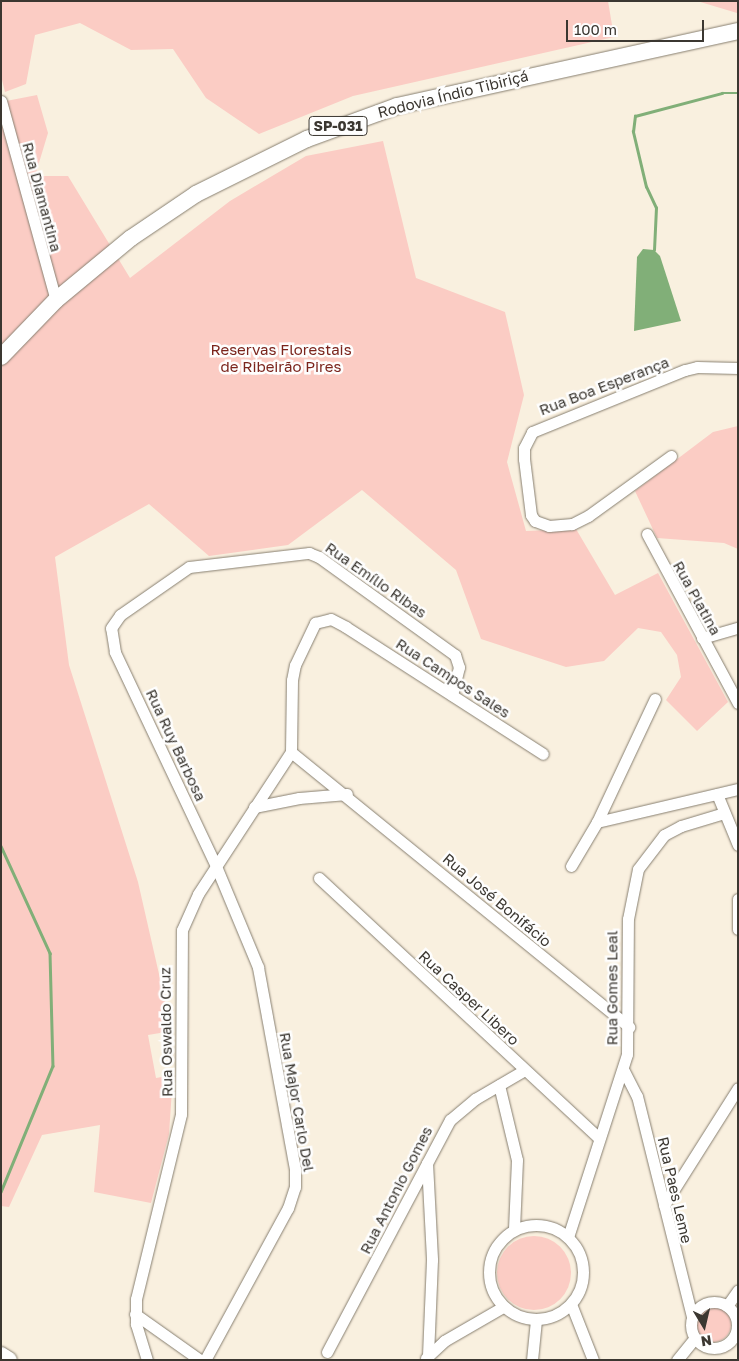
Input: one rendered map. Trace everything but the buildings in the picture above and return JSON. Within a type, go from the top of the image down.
[{"type":"highway","name":"Rodovia Índio Tibiriçá","points":[[1,357],[56,300],[100,262],[196,194],[259,162],[354,120],[500,82],[738,31]]},
{"type":"highway","points":[[1,1356],[9,1360]]},
{"type":"street","name":"Rua Diamantina","points":[[1,101],[56,300]]},
{"type":"street","name":"Rua Boa Esperança","points":[[671,456],[588,516],[572,524],[549,526],[535,521],[529,508],[524,459],[528,439],[539,427],[685,370],[697,367],[738,368]]},
{"type":"street","name":"Rua Platina","points":[[647,534],[738,703]]},
{"type":"street","name":"Rua Emílio Ribas","points":[[110,636],[111,628],[120,615],[182,570],[208,564],[309,553],[319,557],[455,655],[460,667],[452,695]]},
{"type":"street","name":"Rua Campos Sales","points":[[291,752],[292,680],[302,649],[319,620],[331,619],[346,626],[543,754]]},
{"type":"street","points":[[702,638],[738,628]]},
{"type":"street","name":"Rua Ruy Barbosa","points":[[110,636],[216,866]]},
{"type":"street","points":[[570,866],[597,822],[655,699]]},
{"type":"street","name":"Rua José Bonifácio","points":[[291,752],[347,794],[590,998],[629,1027]]},
{"type":"street","name":"Rua Oswaldo Cruz","points":[[147,1360],[135,1314],[142,1274],[181,1114],[184,1054],[182,930],[198,894],[291,752]]},
{"type":"street","points":[[597,822],[738,789]]},
{"type":"street","points":[[254,807],[299,798],[347,794]]},
{"type":"street","points":[[717,794],[738,846]]},
{"type":"street","name":"Rua Gomes Leal","points":[[568,1237],[600,1138],[624,1072],[629,1027],[628,919],[638,870],[664,836],[680,826],[724,813]]},
{"type":"street","name":"Rua Major Carlo Del","points":[[205,1360],[288,1208],[295,1187],[295,1169],[264,989],[258,967],[216,866]]},
{"type":"street","name":"Rua Casper Libero","points":[[319,878],[523,1071],[600,1138]]},
{"type":"street","points":[[738,899],[738,929]]},
{"type":"street","name":"Rua Antonio Gomes","points":[[327,1352],[427,1160],[458,1113],[523,1071]]},
{"type":"street","name":"Rua Paes Leme","points":[[624,1072],[637,1096],[692,1318]]},
{"type":"street","points":[[499,1085],[517,1160],[514,1230]]},
{"type":"street","points":[[664,1205],[738,1088]]},
{"type":"street","points":[[427,1160],[432,1260],[427,1358]]},
{"type":"street","points":[[539,1226],[568,1237],[578,1252],[583,1273],[580,1290],[571,1304],[549,1318],[536,1320],[513,1314],[503,1307],[490,1286],[490,1260],[495,1248],[514,1230],[539,1226]]},
{"type":"street","points":[[727,1306],[738,1290]]},
{"type":"street","points":[[677,1360],[695,1338],[692,1318],[707,1303],[727,1306]]},
{"type":"street","points":[[571,1304],[593,1360]]},
{"type":"street","points":[[695,1338],[713,1348],[735,1338],[736,1325],[727,1306]]},
{"type":"street","points":[[427,1358],[444,1341],[503,1307]]},
{"type":"street","points":[[135,1314],[200,1360]]},
{"type":"street","points":[[532,1360],[536,1320]]},
{"type":"green space","points":[[1,1],[608,1],[614,37],[353,96],[259,134],[206,98],[173,49],[131,50],[80,23],[35,35],[26,84],[5,92],[1,76]]},
{"type":"green space","points":[[697,1],[738,1],[738,13],[737,13]]},
{"type":"green space","name":"Reservas Florestais de Ribeirão Pires","points":[[37,95],[48,133],[35,176],[68,176],[130,278],[230,201],[306,156],[383,141],[416,278],[505,312],[524,395],[507,462],[526,531],[576,529],[615,595],[658,573],[728,702],[697,731],[666,700],[681,677],[677,655],[661,632],[638,628],[604,661],[566,667],[481,639],[456,570],[362,490],[288,545],[209,556],[149,504],[55,557],[69,665],[138,882],[172,1031],[148,1035],[156,1078],[173,1075],[169,1134],[151,1203],[94,1192],[100,1125],[42,1135],[9,1207],[1,1206],[1,102]]},
{"type":"green space","points":[[738,426],[738,549],[724,543],[657,538],[635,491],[713,432]]},
{"type":"green space","points":[[534,1236],[555,1242],[565,1252],[571,1273],[565,1294],[555,1304],[534,1310],[513,1304],[503,1294],[497,1273],[503,1252],[513,1242]]},
{"type":"green space","points":[[713,1306],[720,1307],[726,1311],[730,1317],[730,1331],[726,1337],[720,1341],[713,1342],[706,1341],[700,1337],[696,1331],[695,1324],[696,1317],[700,1311],[706,1307]]},
{"type":"shaded area","points":[[643,249],[654,250],[660,256],[681,321],[634,331],[637,257]]},
{"type":"waterway","points":[[654,250],[656,208],[646,187],[633,132],[635,116],[722,93],[738,93]]},
{"type":"waterway","points":[[1,846],[50,953],[53,1066],[1,1192]]}]
